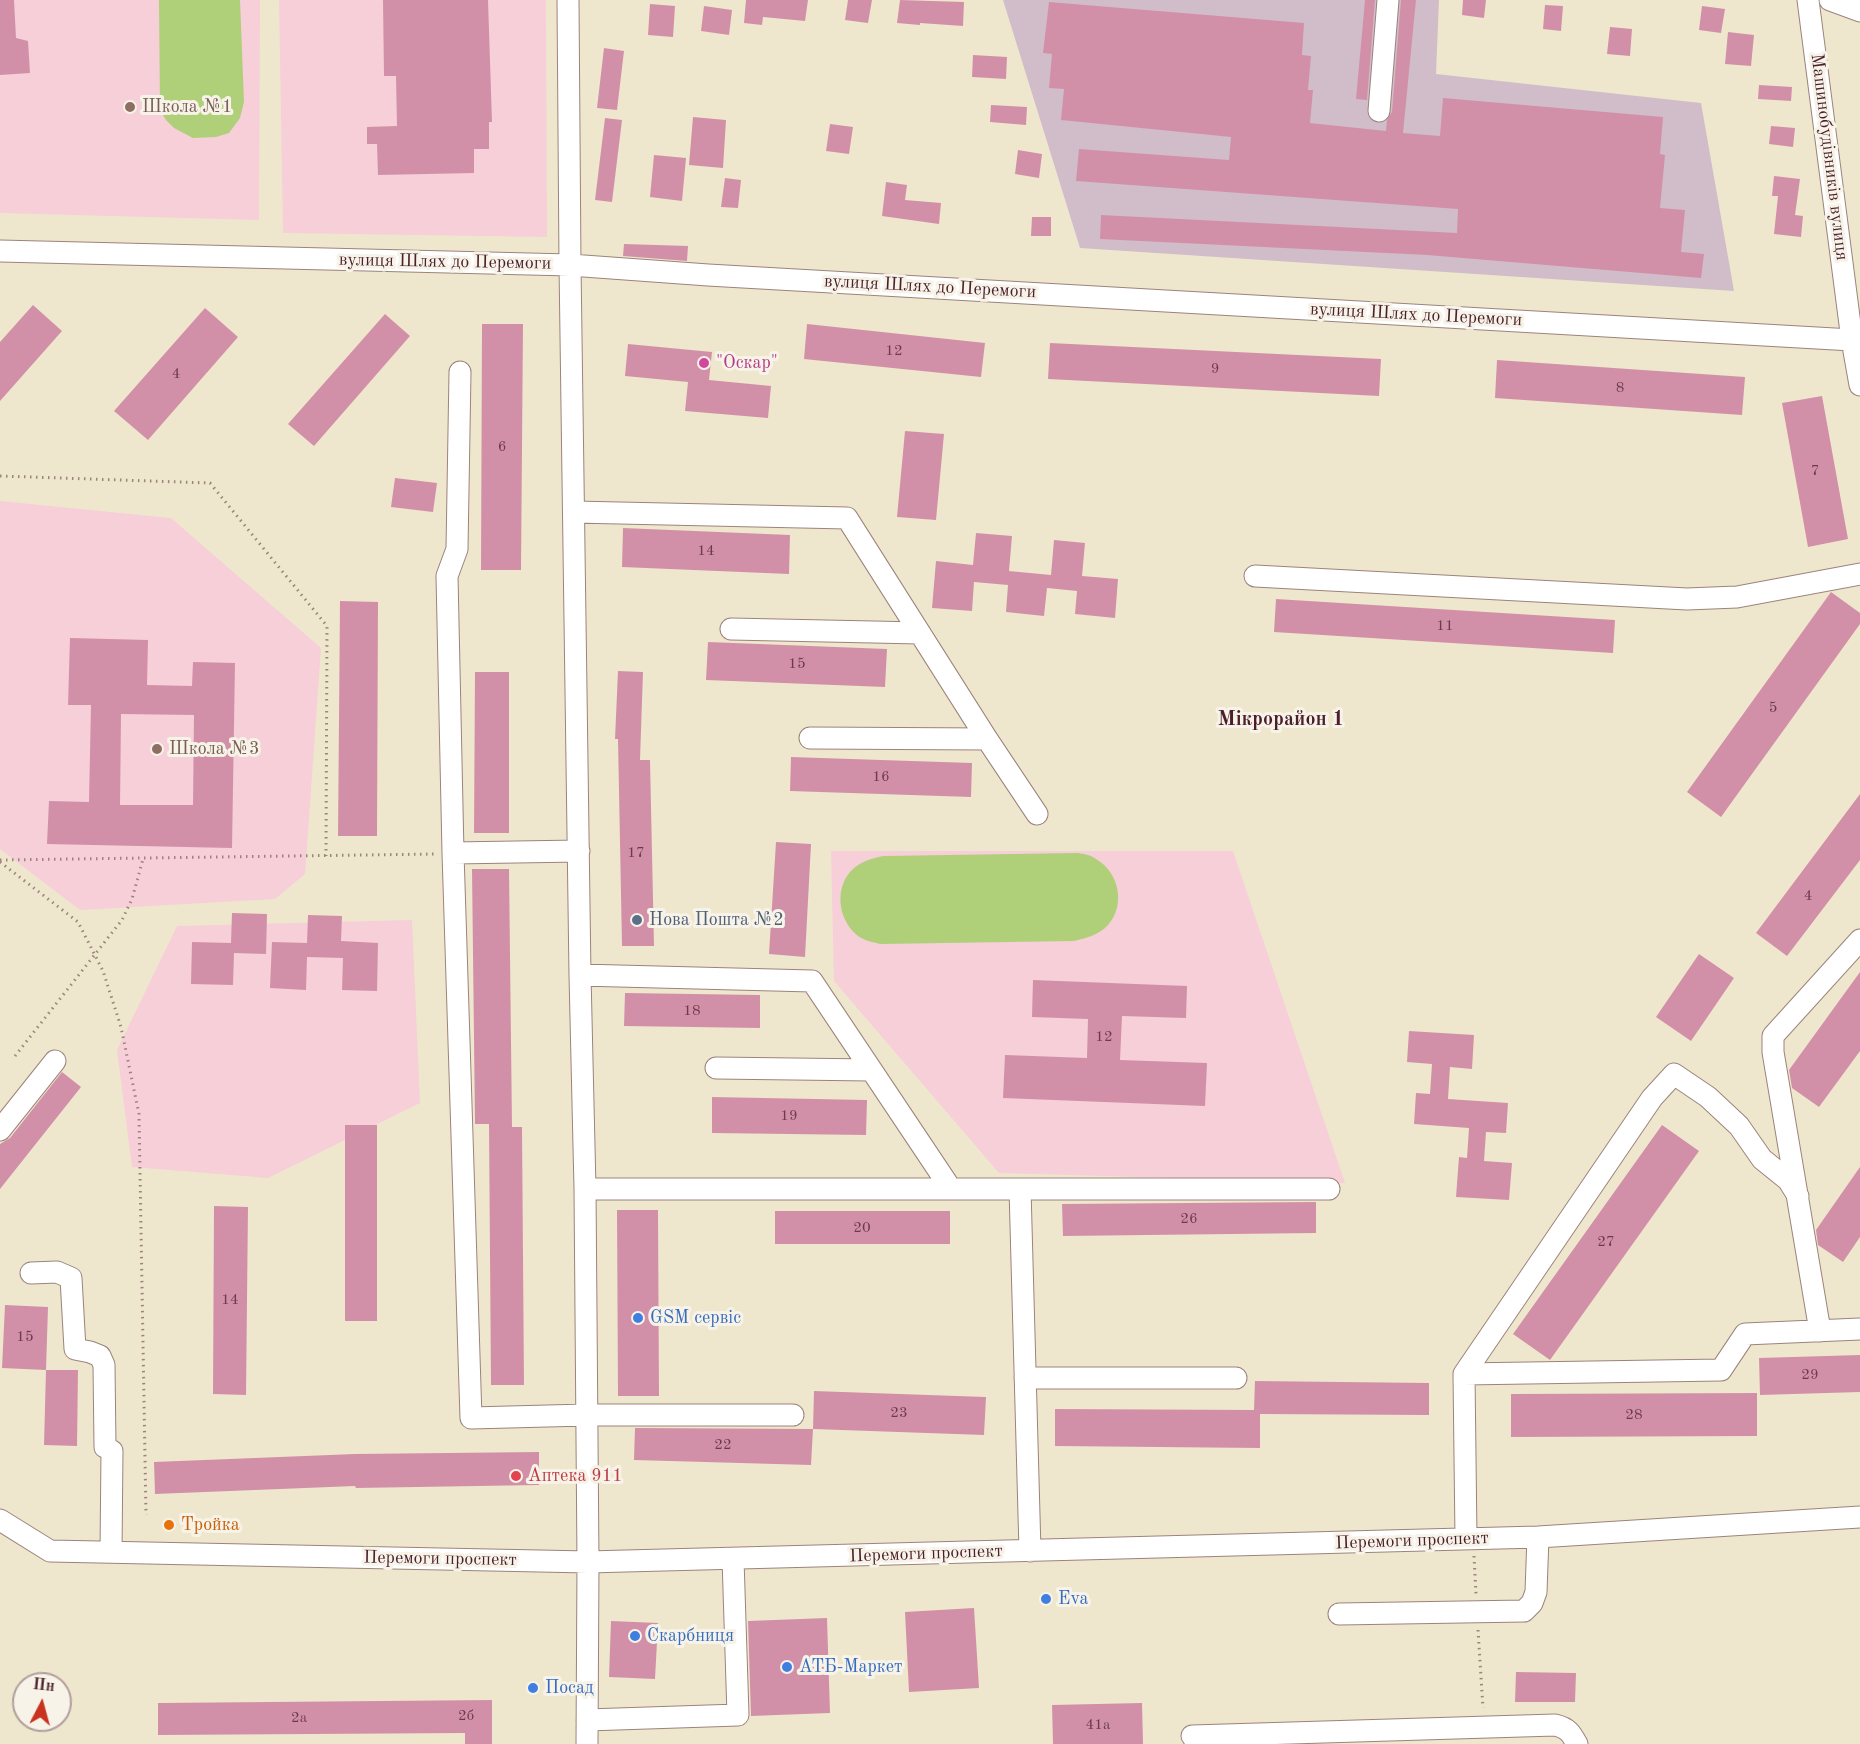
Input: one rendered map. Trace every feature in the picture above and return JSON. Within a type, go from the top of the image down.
[{"type":"street","points":[[568,0],[580,975],[585,1189],[587,1744]]},
{"type":"street","points":[[1379,111],[1388,0]]},
{"type":"street","name":"Машинобудівників вулиця","points":[[1808,0],[1856,341],[1860,385]]},
{"type":"street","points":[[1830,0],[1860,11]]},
{"type":"street","name":"вулиця Шлях до Перемоги","points":[[0,251],[570,265],[1856,341]]},
{"type":"street","points":[[460,372],[457,549],[447,576],[453,854],[471,1418],[586,1415],[793,1415]]},
{"type":"street","points":[[574,512],[847,518],[1037,814]]},
{"type":"street","points":[[1255,576],[1687,598],[1737,597],[1860,574]]},
{"type":"street","points":[[731,629],[920,633]]},
{"type":"street","points":[[810,738],[987,739]]},
{"type":"street","points":[[453,854],[579,851]]},
{"type":"street","points":[[1821,1331],[1773,1052],[1773,1036],[1860,940]]},
{"type":"street","points":[[580,975],[812,981],[951,1189]]},
{"type":"street","points":[[0,1130],[55,1061]]},
{"type":"street","points":[[716,1068],[871,1070]]},
{"type":"street","points":[[1470,1539],[1464,1374],[1652,1098],[1674,1074],[1708,1097],[1739,1126],[1762,1159],[1788,1180],[1798,1196]]},
{"type":"street","points":[[585,1189],[1329,1189]]},
{"type":"street","points":[[1020,1189],[1030,1551]]},
{"type":"street","points":[[31,1274],[57,1272],[70,1278],[75,1349],[100,1356],[104,1365],[105,1447],[112,1451],[111,1552]]},
{"type":"street","points":[[1464,1374],[1721,1370],[1745,1334],[1860,1329]]},
{"type":"street","points":[[1025,1378],[1236,1378]]},
{"type":"street","name":"Перемоги проспект","points":[[0,1520],[50,1551],[588,1562],[1538,1537],[1855,1522]]},
{"type":"street","points":[[1339,1614],[1524,1611],[1532,1603],[1536,1592],[1538,1537]]},
{"type":"street","points":[[587,1720],[738,1715],[734,1559]]},
{"type":"street","points":[[1192,1736],[1555,1725],[1571,1732],[1577,1744]]},
{"type":"path","points":[[0,476],[210,483],[327,626],[326,856]]},
{"type":"path","points":[[0,861],[453,854]]},
{"type":"path","points":[[15,1056],[122,920],[132,898],[143,859]]},
{"type":"path","points":[[0,861],[78,922],[103,971],[121,1027],[139,1114],[146,1515]]},
{"type":"path","points":[[1470,1539],[1484,1728]]},
{"type":"shaded area","name":"Школа №1","points":[[0,0],[260,0],[259,220],[0,213]]},
{"type":"shaded area","points":[[279,0],[546,0],[547,237],[283,233]]},
{"type":"shaded area","points":[[1003,0],[1439,0],[1436,74],[1701,103],[1734,291],[1080,248]]},
{"type":"shaded area","name":"Школа №3","points":[[0,501],[171,518],[321,648],[305,874],[275,899],[80,910],[0,849]]},
{"type":"shaded area","points":[[831,851],[1233,851],[1345,1183],[999,1173],[834,981]]},
{"type":"shaded area","points":[[412,920],[420,1103],[268,1178],[132,1167],[117,1050],[177,926]]},
{"type":"green space","points":[[159,0],[240,0],[244,102],[240,118],[229,133],[216,137],[193,138],[174,128],[160,110]]},
{"type":"green space","points":[[1078,853],[1092,857],[1104,865],[1115,880],[1118,899],[1114,917],[1108,925],[1096,934],[1079,940],[880,944],[858,936],[846,922],[841,906],[842,888],[850,872],[857,866],[875,858]]},
{"type":"building","points":[[0,0],[14,0],[16,38],[28,41],[30,73],[0,75]]},
{"type":"building","points":[[383,0],[488,0],[492,122],[489,122],[489,149],[474,149],[474,173],[378,175],[377,144],[367,144],[367,127],[397,126],[396,76],[384,76]]},
{"type":"building","points":[[746,0],[808,0],[805,21],[763,17],[762,25],[744,23]]},
{"type":"building","points":[[848,0],[872,0],[868,23],[845,20]]},
{"type":"building","points":[[900,0],[964,2],[963,26],[897,23]]},
{"type":"building","points":[[1365,0],[1375,0],[1367,100],[1356,99]]},
{"type":"building","points":[[1401,0],[1416,0],[1403,133],[1440,136],[1443,98],[1663,117],[1660,154],[1665,155],[1660,208],[1685,210],[1681,252],[1704,254],[1701,278],[1427,255],[1100,239],[1101,215],[1457,233],[1458,209],[1076,181],[1079,149],[1229,160],[1231,137],[1061,120],[1064,89],[1049,88],[1052,54],[1043,53],[1049,2],[1304,23],[1302,55],[1311,56],[1308,90],[1313,90],[1310,123],[1386,131],[1387,120],[1392,112]]},
{"type":"building","points":[[1463,0],[1486,0],[1484,18],[1462,15]]},
{"type":"building","points":[[650,4],[675,6],[673,37],[648,35]]},
{"type":"building","points":[[1545,5],[1563,6],[1561,31],[1543,29]]},
{"type":"building","points":[[704,6],[732,10],[729,35],[701,31]]},
{"type":"building","points":[[1702,6],[1725,9],[1721,33],[1699,30]]},
{"type":"building","points":[[1610,27],[1632,29],[1630,56],[1607,54]]},
{"type":"building","points":[[1728,32],[1754,35],[1751,66],[1725,64]]},
{"type":"building","points":[[604,48],[624,51],[617,110],[597,108]]},
{"type":"building","points":[[973,55],[1007,57],[1006,79],[972,77]]},
{"type":"building","points":[[1759,85],[1792,87],[1791,101],[1758,99]]},
{"type":"building","points":[[991,105],[1027,107],[1026,125],[990,122]]},
{"type":"building","points":[[693,117],[726,120],[723,168],[689,165]]},
{"type":"building","points":[[605,118],[622,120],[612,202],[595,200]]},
{"type":"building","points":[[830,124],[853,127],[849,154],[826,151]]},
{"type":"building","points":[[1771,126],[1795,128],[1793,147],[1769,144]]},
{"type":"building","points":[[1018,150],[1042,154],[1039,178],[1015,174]]},
{"type":"building","points":[[654,155],[686,158],[682,201],[650,197]]},
{"type":"building","points":[[1774,176],[1800,179],[1795,215],[1803,216],[1801,237],[1774,234],[1778,196],[1772,196]]},
{"type":"building","points":[[725,178],[741,180],[738,208],[721,207]]},
{"type":"building","points":[[886,182],[907,185],[905,200],[941,203],[939,224],[882,216]]},
{"type":"building","points":[[1032,217],[1051,217],[1051,236],[1031,236]]},
{"type":"building","points":[[624,244],[688,246],[687,261],[623,256]]},
{"type":"building","points":[[33,305],[62,331],[0,401],[0,342]]},
{"type":"building","points":[[205,308],[238,337],[148,440],[114,411]]},
{"type":"building","points":[[385,314],[410,336],[314,446],[288,424]]},
{"type":"building","points":[[482,324],[523,324],[521,570],[481,570]]},
{"type":"building","points":[[807,324],[985,343],[981,377],[804,359]]},
{"type":"building","points":[[1050,343],[1381,359],[1379,396],[1048,379]]},
{"type":"building","points":[[628,344],[712,352],[709,380],[771,386],[768,418],[685,411],[688,382],[625,376]]},
{"type":"building","points":[[1497,360],[1745,377],[1742,415],[1495,398]]},
{"type":"building","points":[[1822,396],[1848,539],[1808,547],[1782,403]]},
{"type":"building","points":[[905,431],[944,434],[936,520],[897,517]]},
{"type":"building","points":[[395,478],[437,483],[433,512],[391,507]]},
{"type":"building","points":[[623,528],[790,535],[789,574],[622,567]]},
{"type":"building","points":[[976,533],[1012,536],[1009,571],[1051,575],[1054,540],[1085,543],[1082,576],[1118,579],[1115,618],[1075,614],[1077,591],[1047,588],[1044,616],[1006,612],[1008,585],[974,582],[972,611],[932,608],[936,561],[973,565]]},
{"type":"building","points":[[1831,592],[1860,613],[1860,624],[1721,817],[1687,792]]},
{"type":"building","points":[[1276,599],[1615,620],[1613,653],[1274,632]]},
{"type":"building","points":[[340,601],[378,602],[377,836],[338,836]]},
{"type":"building","points":[[70,638],[148,640],[147,685],[192,686],[193,662],[235,663],[232,848],[47,844],[49,801],[89,802],[91,705],[68,705]],"holes":[[[121,714],[194,715],[193,805],[120,805]]]},
{"type":"building","points":[[708,642],[887,649],[885,687],[706,680]]},
{"type":"building","points":[[618,671],[643,672],[640,760],[650,760],[654,946],[622,946],[618,739],[615,739]]},
{"type":"building","points":[[475,672],[509,672],[509,833],[474,833]]},
{"type":"building","points":[[791,757],[972,763],[971,797],[790,791]]},
{"type":"building","points":[[1860,794],[1860,860],[1787,956],[1756,933]]},
{"type":"building","points":[[776,842],[811,844],[805,957],[769,954]]},
{"type":"building","points":[[472,869],[509,869],[512,1127],[522,1127],[524,1385],[491,1385],[489,1124],[475,1124]]},
{"type":"building","points":[[232,913],[267,914],[266,954],[234,953],[233,985],[191,984],[192,942],[231,943]]},
{"type":"building","points":[[308,915],[342,916],[341,941],[378,943],[377,991],[342,990],[343,958],[307,957],[306,990],[270,988],[272,942],[307,943]]},
{"type":"building","points":[[1699,954],[1734,978],[1691,1041],[1656,1017]]},
{"type":"building","points":[[1860,972],[1860,1051],[1819,1107],[1792,1088],[1789,1070]]},
{"type":"building","points":[[1033,980],[1187,986],[1186,1018],[1122,1016],[1120,1060],[1207,1063],[1205,1106],[1003,1098],[1005,1055],[1087,1058],[1088,1019],[1032,1017]]},
{"type":"building","points":[[625,993],[760,995],[760,1028],[624,1026]]},
{"type":"building","points":[[1409,1031],[1474,1035],[1472,1069],[1450,1067],[1448,1099],[1508,1103],[1506,1133],[1486,1132],[1484,1161],[1512,1163],[1509,1200],[1456,1197],[1459,1157],[1467,1158],[1469,1128],[1414,1124],[1416,1093],[1430,1094],[1432,1064],[1407,1062]]},
{"type":"building","points":[[62,1072],[81,1087],[0,1189],[0,1144],[10,1138]]},
{"type":"building","points":[[712,1097],[867,1100],[866,1135],[712,1133]]},
{"type":"building","points":[[345,1125],[377,1125],[377,1321],[345,1321]]},
{"type":"building","points":[[1662,1125],[1699,1151],[1550,1360],[1513,1334]]},
{"type":"building","points":[[1860,1167],[1860,1237],[1843,1262],[1818,1245],[1816,1230]]},
{"type":"building","points":[[1316,1202],[1316,1233],[1063,1236],[1062,1204]]},
{"type":"building","points":[[214,1206],[248,1207],[246,1395],[213,1394]]},
{"type":"building","points":[[617,1210],[658,1210],[659,1396],[618,1396]]},
{"type":"building","points":[[775,1211],[950,1211],[950,1244],[775,1244]]},
{"type":"building","points":[[5,1305],[48,1307],[46,1370],[2,1368]]},
{"type":"building","points":[[1860,1355],[1860,1392],[1760,1395],[1759,1358]]},
{"type":"building","points":[[46,1370],[78,1370],[77,1446],[44,1445]]},
{"type":"building","points":[[1255,1381],[1429,1383],[1429,1415],[1260,1414],[1260,1448],[1055,1446],[1055,1409],[1254,1410]]},
{"type":"building","points":[[814,1391],[986,1397],[984,1435],[813,1429]]},
{"type":"building","points":[[1757,1393],[1757,1436],[1511,1437],[1511,1394]]},
{"type":"building","points":[[635,1428],[813,1429],[811,1465],[634,1460]]},
{"type":"building","points":[[539,1452],[539,1485],[356,1488],[355,1486],[155,1494],[154,1462],[355,1454]]},
{"type":"building","points":[[974,1608],[979,1688],[909,1692],[905,1612]]},
{"type":"building","name":"АТБ-Маркет","points":[[827,1618],[830,1713],[751,1716],[748,1621]]},
{"type":"building","points":[[611,1621],[658,1623],[655,1679],[609,1677]]},
{"type":"building","points":[[1516,1672],[1576,1673],[1575,1702],[1515,1702]]},
{"type":"building","points":[[492,1700],[492,1744],[465,1744],[465,1733],[158,1735],[158,1703]]},
{"type":"building","points":[[1142,1703],[1143,1744],[1053,1744],[1052,1705]]},
{"type":"place","name":"Школа №1","points":[[130,107]]},
{"type":"place","name":"\"Оскар\"","points":[[704,363]]},
{"type":"place","name":"Школа №3","points":[[157,749]]},
{"type":"place","name":"Нова Пошта №2","points":[[637,920]]},
{"type":"place","name":"GSM сервіс","points":[[638,1318]]},
{"type":"place","name":"Аптека 911","points":[[516,1476]]},
{"type":"place","name":"Тройка","points":[[169,1525]]},
{"type":"place","name":"Eva","points":[[1046,1599]]},
{"type":"place","name":"Скарбниця","points":[[635,1636]]},
{"type":"place","name":"АТБ-Маркет","points":[[787,1667]]},
{"type":"place","name":"Посад","points":[[533,1688]]},
{"type":"district","name":"Мікрорайон 1","points":[[1281,720]]}]
